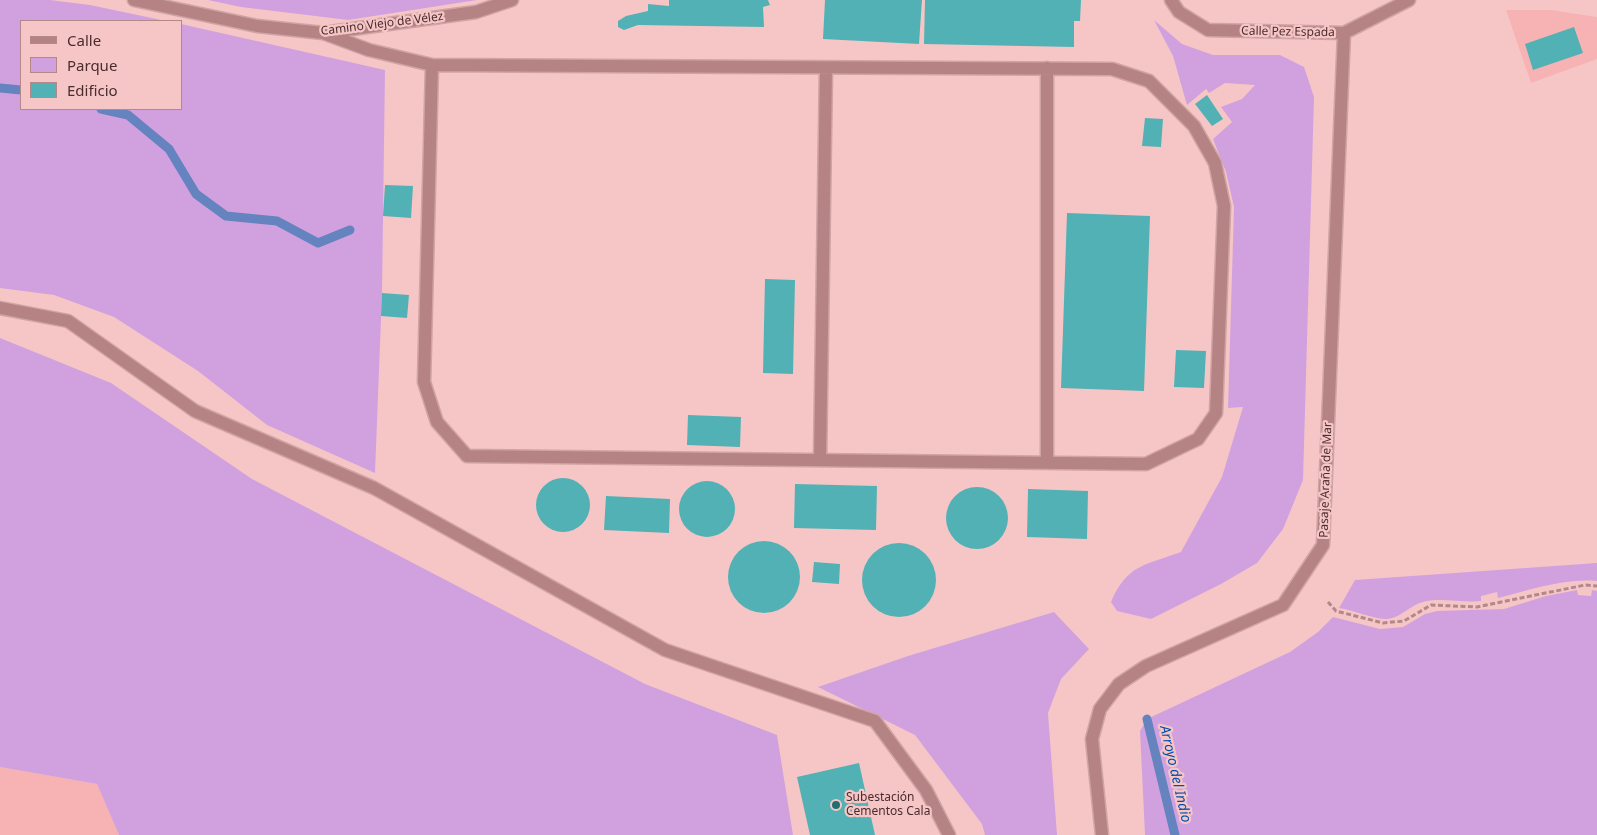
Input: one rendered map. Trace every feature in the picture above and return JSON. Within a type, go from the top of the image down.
[{"type":"street","name":"Camino Viejo de Vélez","points":[[134,0],[257,26],[323,33],[476,12],[512,0]]},
{"type":"street","name":"Calle Pez Espada","points":[[1171,0],[1178,12],[1208,30],[1344,33],[1409,0]]},
{"type":"street","points":[[323,33],[369,50],[432,65],[1112,69],[1149,81],[1194,126],[1215,163],[1224,206],[1216,413],[1198,439],[1146,464],[467,456],[437,422],[424,382],[432,65]]},
{"type":"street","name":"Pasaje Araña de Mar","points":[[1102,835],[1092,738],[1100,709],[1119,684],[1146,666],[1282,605],[1323,545],[1344,33]]},
{"type":"street","points":[[820,460],[826,68]]},
{"type":"street","points":[[1047,68],[1047,463]]},
{"type":"street","points":[[0,308],[68,321],[195,411],[374,488],[665,650],[875,722],[926,790],[949,835]]},
{"type":"path","points":[[1328,602],[1336,611],[1383,623],[1404,620],[1431,605],[1477,607],[1586,585],[1597,586]]},
{"type":"shaded area","points":[[1506,10],[1551,10],[1597,17],[1597,59],[1531,83]]},
{"type":"shaded area","points":[[0,767],[97,784],[119,835],[0,835]]},
{"type":"green space","points":[[0,0],[50,0],[90,5],[161,20],[20,20],[20,110],[182,110],[182,24],[385,70],[382,293],[375,473],[267,425],[198,371],[114,317],[54,295],[0,288]]},
{"type":"green space","points":[[208,0],[477,0],[348,20],[241,7]]},
{"type":"green space","points":[[1154,20],[1182,44],[1213,55],[1280,55],[1304,67],[1314,97],[1303,480],[1283,529],[1257,563],[1221,584],[1151,619],[1117,611],[1111,602],[1117,589],[1131,573],[1148,564],[1181,552],[1222,477],[1243,407],[1228,408],[1234,207],[1226,172],[1213,139],[1232,122],[1221,107],[1242,99],[1255,85],[1225,83],[1209,93],[1206,89],[1187,105],[1173,56]]},
{"type":"green space","points":[[0,338],[111,383],[252,479],[645,684],[777,735],[793,835],[119,835],[97,784],[0,767]]},
{"type":"green space","points":[[1597,563],[1597,581],[1560,583],[1498,598],[1497,592],[1481,596],[1481,601],[1429,601],[1418,604],[1398,616],[1388,619],[1339,608],[1355,580]]},
{"type":"green space","points":[[1577,590],[1578,595],[1591,596],[1592,590],[1597,591],[1597,835],[1145,835],[1140,731],[1147,719],[1290,652],[1318,632],[1333,617],[1380,629],[1403,627],[1425,614],[1437,611],[1504,609],[1546,596]]},
{"type":"green space","points":[[1054,612],[1089,649],[1061,679],[1048,713],[1057,835],[985,835],[982,824],[915,735],[818,687],[908,656]]},
{"type":"building","points":[[669,0],[768,0],[770,5],[763,7],[764,27],[638,25],[624,30],[618,27],[618,21],[626,16],[648,11],[648,4],[669,6]]},
{"type":"building","points":[[825,0],[922,0],[919,44],[823,39]]},
{"type":"building","points":[[925,0],[1081,0],[1080,21],[1074,21],[1074,47],[924,44]]},
{"type":"building","points":[[1574,27],[1583,53],[1533,70],[1525,44]]},
{"type":"building","points":[[1207,95],[1223,119],[1212,126],[1195,104]]},
{"type":"building","points":[[1145,118],[1163,119],[1161,147],[1142,146]]},
{"type":"building","points":[[385,185],[413,186],[411,218],[383,216]]},
{"type":"building","points":[[1067,213],[1150,216],[1144,391],[1061,388]]},
{"type":"building","points":[[765,279],[795,280],[793,374],[763,373]]},
{"type":"building","points":[[382,293],[409,295],[407,318],[381,316]]},
{"type":"building","points":[[1176,350],[1206,351],[1204,388],[1174,387]]},
{"type":"building","points":[[688,415],[741,417],[740,447],[687,445]]},
{"type":"building","points":[[563,478],[573,480],[582,486],[588,495],[590,505],[588,515],[582,524],[573,530],[563,532],[553,530],[544,524],[538,515],[536,505],[538,495],[544,486],[553,480]]},
{"type":"building","points":[[707,481],[718,483],[727,489],[733,498],[735,509],[733,520],[727,529],[718,535],[707,537],[696,535],[687,529],[681,520],[679,509],[681,498],[687,489],[696,483]]},
{"type":"building","points":[[795,484],[877,486],[876,530],[794,528]]},
{"type":"building","points":[[977,487],[994,492],[999,496],[1003,501],[1008,518],[1003,535],[999,540],[994,544],[977,549],[960,544],[955,540],[951,535],[946,518],[951,501],[955,496],[960,492]]},
{"type":"building","points":[[1028,489],[1088,491],[1087,539],[1027,537]]},
{"type":"building","points":[[606,496],[670,499],[669,533],[604,530]]},
{"type":"building","points":[[771,541],[790,551],[798,563],[800,577],[798,591],[790,603],[778,611],[757,613],[738,603],[730,591],[728,570],[738,551],[750,543]]},
{"type":"building","points":[[892,543],[906,543],[920,549],[930,559],[936,573],[934,594],[920,611],[906,617],[892,617],[878,611],[868,601],[862,587],[862,573],[868,559],[878,549]]},
{"type":"building","points":[[814,562],[840,564],[839,584],[812,582]]},
{"type":"building","name":"Subestación Cementos Cala","points":[[859,763],[875,835],[810,835],[797,777]]},
{"type":"waterway","name":"Arroyo del Indio","points":[[0,88],[20,90]]},
{"type":"waterway","name":"Arroyo del Indio","points":[[106,110],[128,115],[169,149],[196,194],[226,216],[277,221],[318,243],[350,230]]},
{"type":"waterway","name":"Arroyo del Indio","points":[[1147,719],[1175,835]]},
{"type":"place","name":"Subestación Cementos Cala","points":[[836,805]]}]
